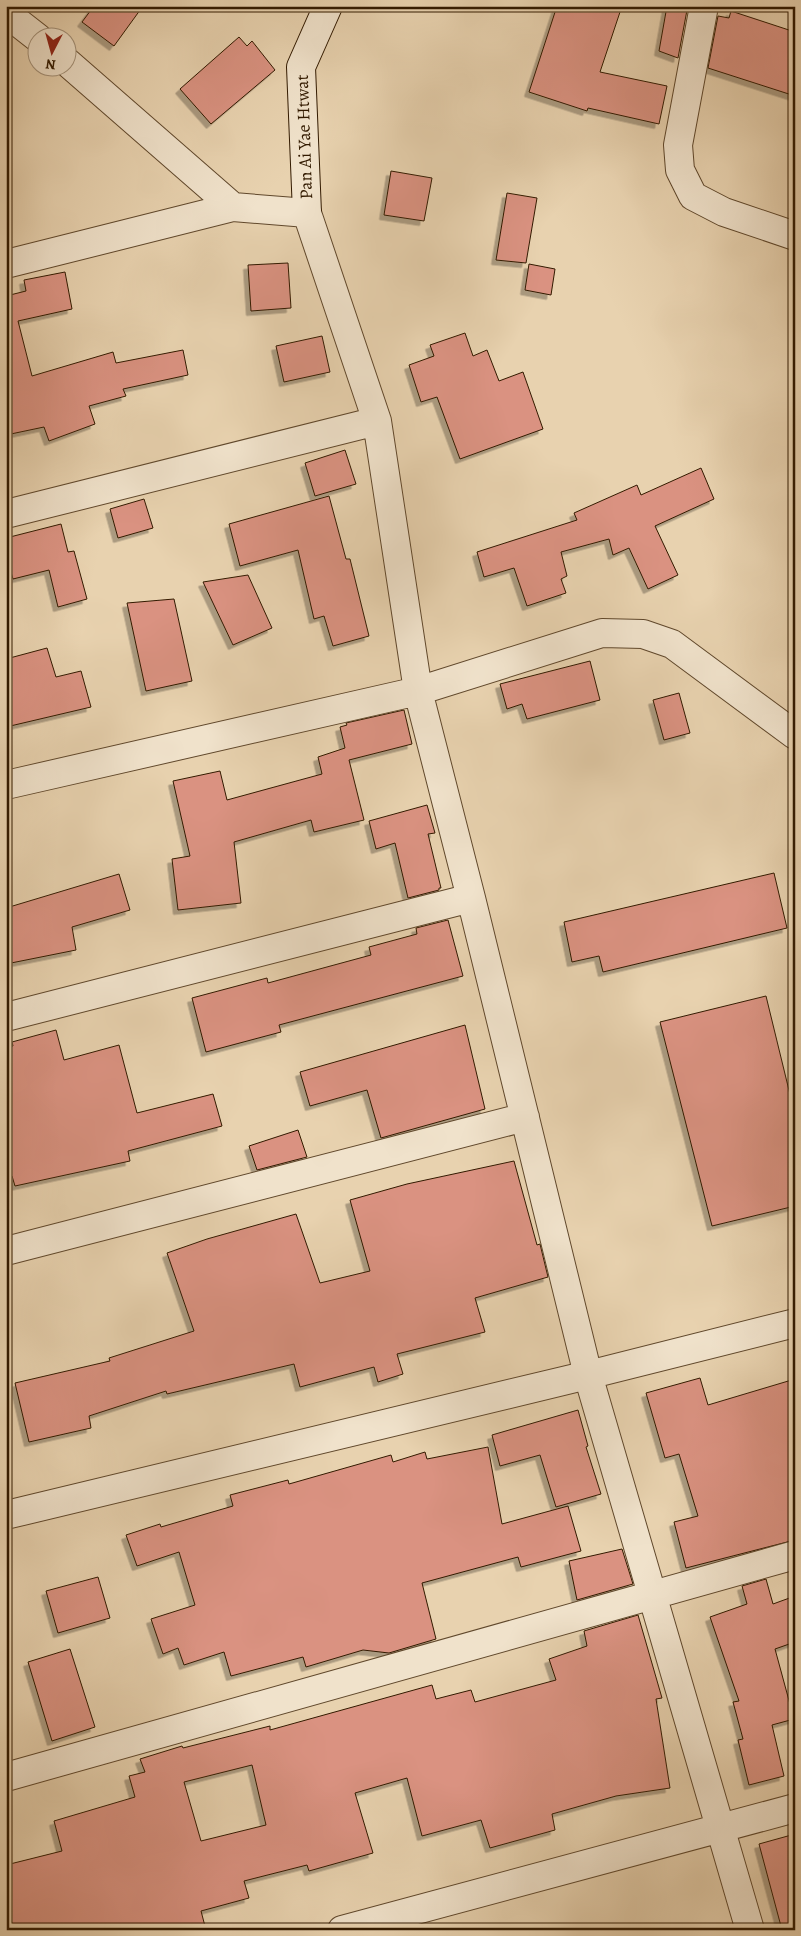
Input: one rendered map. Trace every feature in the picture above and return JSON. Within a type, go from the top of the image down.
[{"type":"street","name":"Pan Ai Yae Htwat","points":[[328,6],[301,67],[307,213],[377,421],[418,691],[471,898],[588,1376],[750,1930]]},
{"type":"street","points":[[704,6],[678,145],[680,170],[693,196],[724,212],[795,236]]},
{"type":"street","points":[[6,13],[28,30]]},
{"type":"street","points":[[78,72],[233,207]]},
{"type":"street","points":[[6,264],[233,207],[307,213]]},
{"type":"street","points":[[6,514],[377,421]]},
{"type":"street","points":[[6,785],[418,691],[602,633],[643,634],[672,644],[795,734]]},
{"type":"street","points":[[6,1017],[471,898]]},
{"type":"street","points":[[6,1252],[525,1117]]},
{"type":"street","points":[[6,1515],[588,1376],[795,1323]]},
{"type":"street","points":[[6,1777],[795,1555]]},
{"type":"street","points":[[342,1930],[795,1808]]},
{"type":"building","points":[[94,6],[143,6],[114,46],[82,22]]},
{"type":"building","points":[[557,6],[622,6],[600,72],[667,86],[659,124],[588,108],[587,111],[529,92]]},
{"type":"building","points":[[667,6],[687,10],[678,58],[659,51]]},
{"type":"building","points":[[731,11],[795,32],[795,96],[708,68],[718,16],[729,18]]},
{"type":"building","points":[[239,37],[247,46],[252,41],[275,70],[211,124],[180,89]]},
{"type":"building","points":[[391,171],[432,178],[424,221],[384,215]]},
{"type":"building","points":[[507,193],[537,198],[526,263],[496,260]]},
{"type":"building","points":[[288,263],[291,308],[251,311],[248,265]]},
{"type":"building","points":[[529,264],[555,269],[551,295],[525,290]]},
{"type":"building","points":[[65,272],[72,309],[18,321],[32,376],[113,352],[116,363],[183,350],[188,375],[123,389],[126,396],[89,406],[95,424],[49,441],[44,427],[6,435],[6,296],[26,291],[24,280]]},
{"type":"building","points":[[465,333],[473,356],[487,350],[499,381],[523,372],[543,429],[460,459],[437,397],[421,402],[409,365],[434,356],[430,345]]},
{"type":"building","points":[[322,336],[330,372],[284,382],[276,346]]},
{"type":"building","points":[[345,450],[356,484],[315,496],[305,463]]},
{"type":"building","points":[[701,468],[714,499],[655,526],[678,575],[648,589],[629,548],[613,555],[609,539],[561,552],[567,576],[561,579],[566,593],[527,606],[514,568],[484,577],[477,552],[577,520],[574,513],[637,485],[641,495]]},
{"type":"building","points":[[329,496],[346,559],[350,559],[369,636],[333,646],[324,616],[314,619],[298,550],[240,566],[229,524]]},
{"type":"building","points":[[144,499],[153,528],[118,538],[110,509]]},
{"type":"building","points":[[61,524],[68,552],[74,551],[87,599],[58,607],[49,570],[13,579],[6,555],[6,538]]},
{"type":"building","points":[[248,575],[272,628],[233,645],[203,582]]},
{"type":"building","points":[[174,599],[192,681],[146,691],[127,603]]},
{"type":"building","points":[[47,648],[56,677],[81,671],[91,707],[6,727],[6,659]]},
{"type":"building","points":[[590,661],[600,700],[527,719],[522,704],[507,709],[500,684]]},
{"type":"building","points":[[679,693],[690,733],[664,740],[653,700]]},
{"type":"building","points":[[404,710],[412,744],[349,760],[364,820],[314,832],[311,820],[234,842],[241,903],[178,910],[172,859],[190,856],[173,781],[220,771],[227,800],[322,774],[318,757],[345,748],[340,727],[347,725],[346,723]]},
{"type":"building","points":[[427,805],[435,833],[428,834],[441,888],[408,898],[395,843],[376,849],[369,821]]},
{"type":"building","points":[[774,873],[787,928],[603,972],[599,956],[572,962],[564,922]]},
{"type":"building","points":[[119,874],[130,910],[72,927],[76,950],[6,964],[6,908]]},
{"type":"building","points":[[448,920],[463,976],[279,1025],[281,1032],[206,1052],[192,998],[267,978],[268,983],[371,955],[369,947],[417,934],[416,928]]},
{"type":"building","points":[[766,996],[795,1115],[795,1206],[712,1226],[660,1022]]},
{"type":"building","points":[[465,1025],[485,1109],[381,1138],[367,1090],[310,1106],[300,1072]]},
{"type":"building","points":[[56,1030],[64,1060],[119,1045],[137,1113],[213,1094],[222,1126],[128,1151],[130,1161],[15,1186],[12,1176],[6,1178],[6,1048],[13,1046],[12,1042]]},
{"type":"building","points":[[298,1130],[307,1157],[257,1170],[249,1146]]},
{"type":"building","points":[[514,1161],[537,1245],[540,1244],[548,1277],[475,1298],[485,1332],[397,1354],[403,1374],[378,1382],[374,1367],[300,1387],[294,1364],[167,1394],[166,1391],[89,1416],[91,1428],[29,1442],[15,1383],[110,1361],[109,1358],[194,1331],[167,1253],[207,1239],[296,1214],[320,1283],[370,1271],[350,1200],[407,1184]]},
{"type":"building","points":[[700,1378],[708,1405],[795,1379],[795,1540],[686,1568],[674,1522],[698,1516],[679,1454],[665,1458],[646,1393]]},
{"type":"building","points":[[578,1410],[588,1446],[586,1447],[601,1494],[556,1507],[540,1455],[500,1466],[492,1435]]},
{"type":"building","points":[[488,1447],[502,1524],[568,1506],[581,1551],[521,1567],[518,1557],[422,1583],[436,1639],[389,1653],[363,1650],[306,1667],[303,1657],[231,1676],[224,1652],[184,1665],[178,1648],[163,1654],[151,1619],[195,1605],[179,1552],[137,1566],[126,1535],[160,1524],[161,1527],[233,1506],[230,1495],[288,1480],[289,1484],[391,1455],[393,1462],[425,1452],[427,1459]]},
{"type":"building","points":[[622,1549],[633,1584],[577,1600],[569,1561]]},
{"type":"building","points":[[98,1577],[110,1618],[58,1633],[46,1591]]},
{"type":"building","points":[[766,1579],[773,1604],[795,1596],[795,1642],[775,1649],[794,1719],[772,1725],[784,1776],[749,1785],[738,1740],[743,1739],[733,1702],[739,1701],[710,1617],[747,1604],[742,1586]]},
{"type":"building","points":[[638,1615],[662,1698],[656,1699],[670,1788],[616,1796],[552,1814],[555,1830],[490,1848],[481,1820],[422,1836],[407,1778],[355,1793],[373,1853],[309,1871],[307,1865],[244,1881],[249,1898],[201,1911],[206,1930],[6,1930],[6,1865],[62,1851],[54,1821],[135,1797],[129,1776],[145,1772],[140,1759],[182,1746],[183,1748],[270,1726],[270,1730],[432,1685],[436,1699],[471,1690],[475,1702],[556,1680],[549,1659],[587,1646],[584,1631]],"holes":[[[252,1765],[266,1825],[201,1841],[184,1782]]]},
{"type":"building","points":[[70,1649],[95,1727],[52,1741],[28,1662]]},
{"type":"building","points":[[795,1834],[795,1930],[782,1930],[759,1844]]}]
